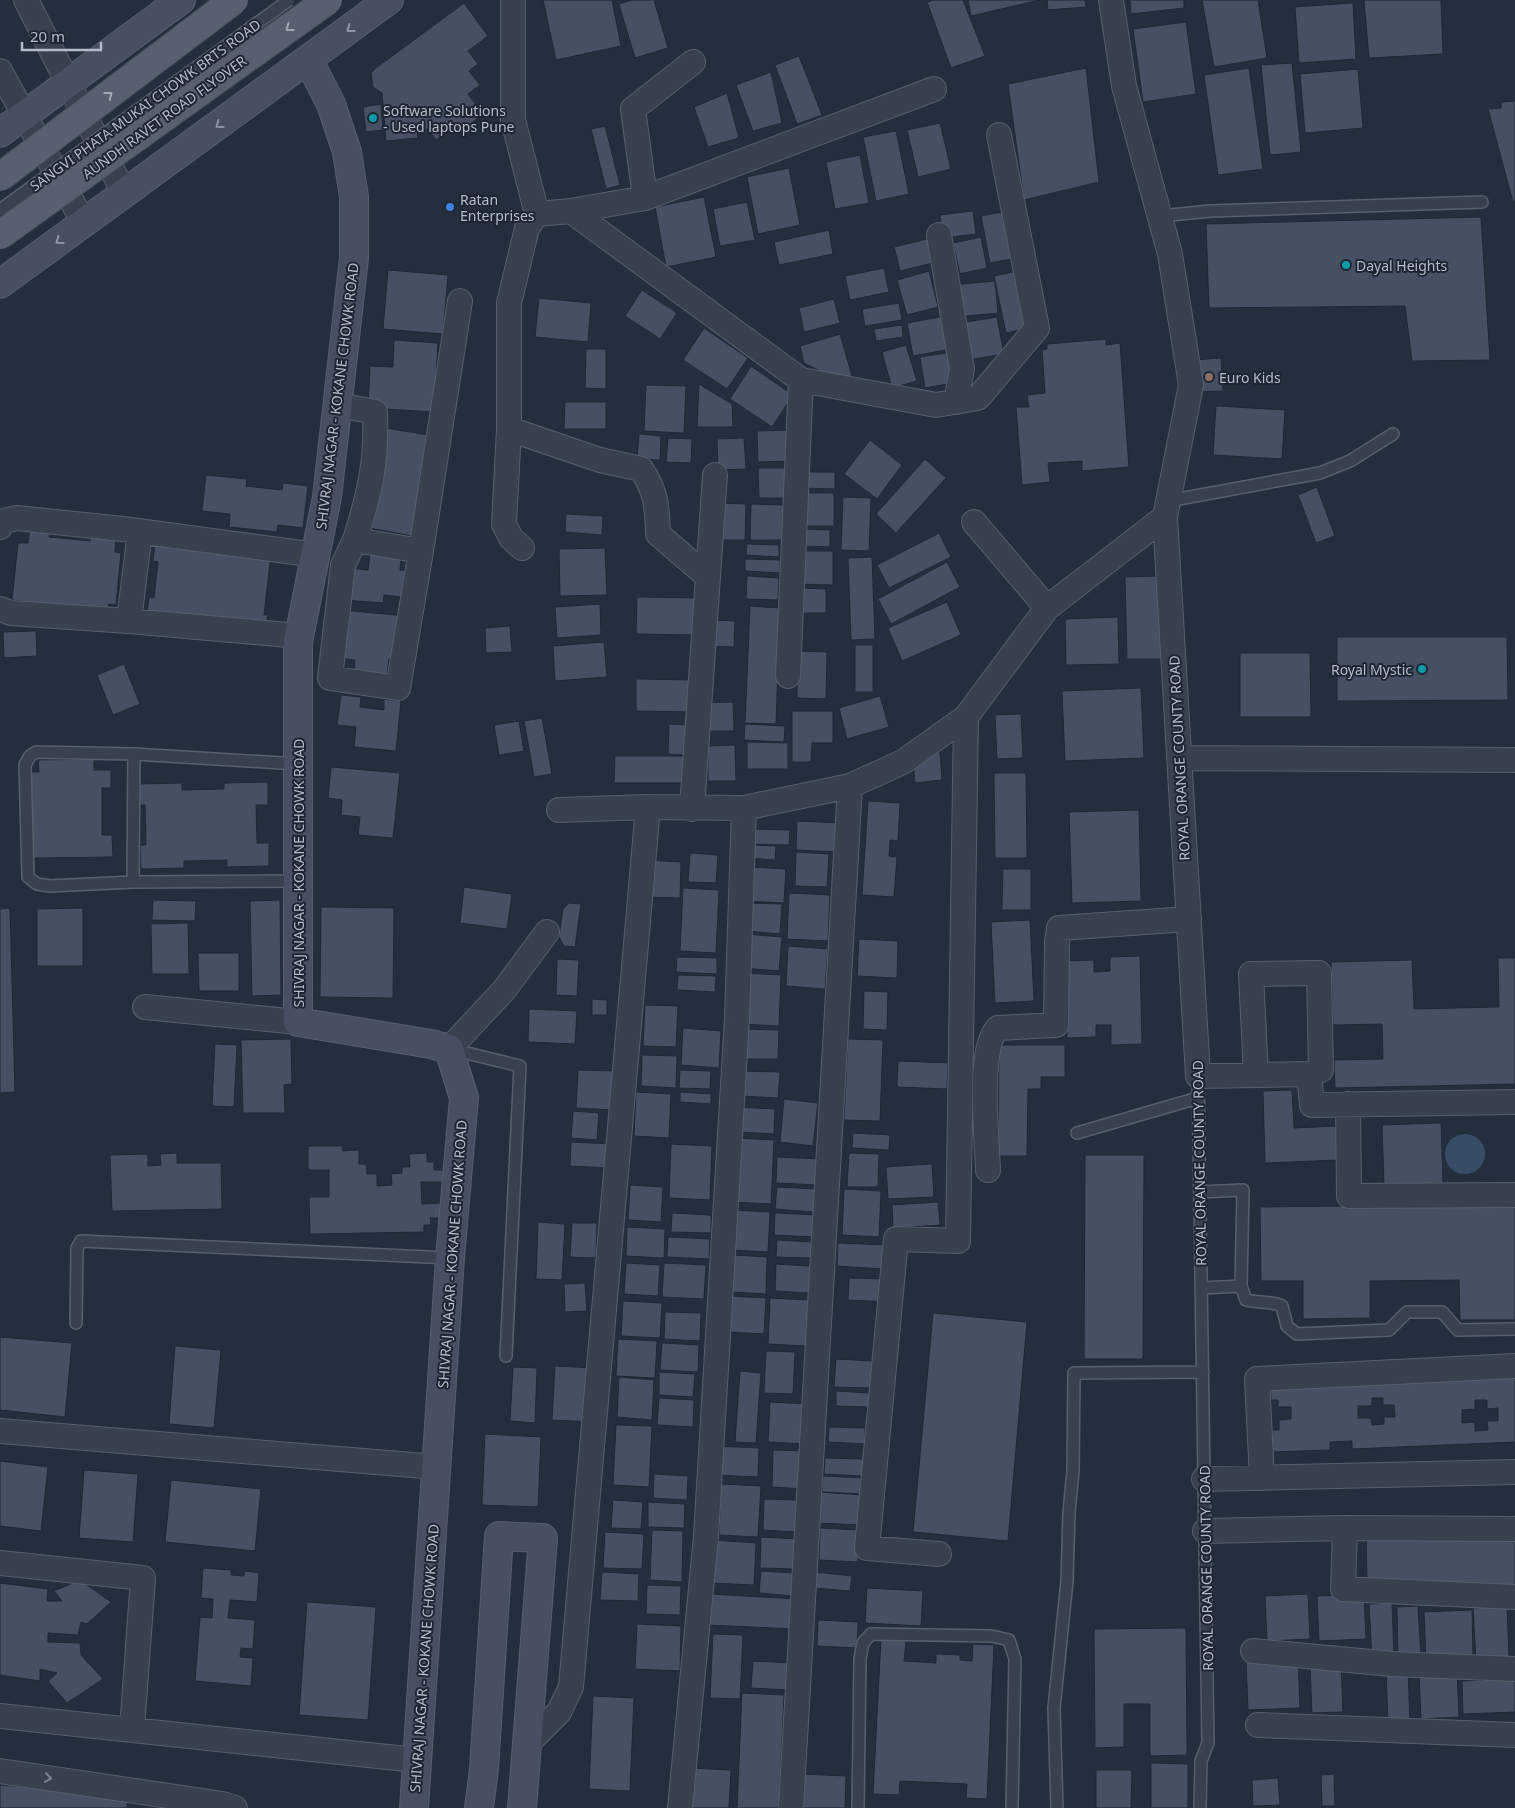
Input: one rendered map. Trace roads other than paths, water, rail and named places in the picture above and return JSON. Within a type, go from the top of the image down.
[{"type":"main road","points":[[0,177],[234,0]]},
{"type":"main road","name":"AUNDH RAVET ROAD FLYOVER","points":[[0,235],[328,0]]},
{"type":"street","points":[[26,0],[70,83],[124,193]]},
{"type":"street","points":[[0,134],[181,0]]},
{"type":"street","points":[[0,284],[389,0]]},
{"type":"street","points":[[513,0],[513,120],[537,214]]},
{"type":"street","name":"ROYAL ORANGE COUNTY ROAD","points":[[1111,0],[1124,86],[1170,254],[1191,385],[1166,509],[1198,1087]]},
{"type":"street","name":"SHIVRAJ NAGAR - KOKANE CHOWK ROAD","points":[[309,60],[330,104],[346,152],[354,197],[354,258],[327,497],[300,636],[298,1022],[431,1044],[449,1049],[464,1098],[450,1258],[414,1808]]},
{"type":"street","points":[[645,198],[633,109],[693,62]]},
{"type":"street","points":[[0,71],[84,223]]},
{"type":"street","points":[[522,548],[511,538],[504,524],[509,429],[509,303],[527,228],[537,214],[571,211],[645,198],[934,89]]},
{"type":"street","points":[[571,211],[801,380],[936,405],[956,402],[978,398],[1038,328],[999,135]]},
{"type":"street","points":[[939,236],[962,369],[956,402]]},
{"type":"street","points":[[338,405],[374,412],[376,448],[373,472],[355,540],[343,565],[330,678],[398,688],[460,301]]},
{"type":"street","points":[[788,676],[801,380]]},
{"type":"street","points":[[509,429],[600,460],[641,469],[652,485],[657,506],[658,534],[708,577]]},
{"type":"street","points":[[692,809],[715,476]]},
{"type":"street","points":[[559,810],[648,807],[692,809],[744,808],[850,786],[903,762],[966,717],[1047,608],[1166,509]]},
{"type":"street","points":[[0,527],[4,521],[17,518],[140,531],[316,555]]},
{"type":"street","points":[[974,522],[1047,608]]},
{"type":"street","points":[[130,621],[140,531]]},
{"type":"street","points":[[355,540],[421,551]]},
{"type":"street","points":[[0,610],[11,613],[300,636]]},
{"type":"street","points":[[939,1554],[867,1548],[896,1239],[958,1241],[966,717]]},
{"type":"street","points":[[1179,758],[1515,760]]},
{"type":"street","points":[[791,1808],[850,786]]},
{"type":"street","points":[[528,1742],[559,1712],[571,1687],[648,807]]},
{"type":"street","points":[[680,1808],[706,1536],[737,1018],[744,808]]},
{"type":"street","points":[[988,1170],[985,1059],[991,1034],[998,1028],[1056,1025],[1057,942],[1059,928],[1189,919]]},
{"type":"street","points":[[449,1049],[504,990],[547,932]]},
{"type":"street","points":[[1198,1087],[1256,1075],[1309,1074],[1321,1070],[1319,973],[1251,974],[1256,1075]]},
{"type":"street","points":[[145,1007],[298,1022]]},
{"type":"street","points":[[1309,1074],[1312,1104],[1515,1102]]},
{"type":"street","points":[[1348,1104],[1349,1196],[1515,1195]]},
{"type":"street","points":[[1262,1478],[1257,1379],[1515,1366]]},
{"type":"street","points":[[0,1431],[437,1467]]},
{"type":"street","points":[[1204,1479],[1515,1472]]},
{"type":"street","points":[[1345,1528],[1343,1589],[1515,1596]]},
{"type":"street","points":[[1205,1531],[1345,1528],[1515,1529]]},
{"type":"street","points":[[479,1808],[484,1769],[499,1536],[543,1538],[522,1808]]},
{"type":"street","points":[[0,1563],[143,1578],[132,1729]]},
{"type":"street","points":[[1253,1651],[1392,1664],[1515,1669]]},
{"type":"street","points":[[0,1716],[416,1760]]},
{"type":"street","points":[[1258,1725],[1515,1735]]},
{"type":"street","points":[[484,1769],[526,1773]]},
{"type":"street","points":[[0,1771],[223,1804],[235,1808]]},
{"type":"lane","name":"SANGVI PHATA-MUKAI CHOWK BRTS ROAD","points":[[0,210],[289,0]]},
{"type":"lane","points":[[1161,216],[1210,211],[1482,202]]},
{"type":"lane","points":[[1166,509],[1320,473],[1350,461],[1393,434]]},
{"type":"lane","points":[[298,764],[134,754],[36,752],[30,756],[25,765],[28,877],[38,884],[50,886],[133,882],[298,881]]},
{"type":"lane","points":[[133,882],[134,754]]},
{"type":"lane","points":[[449,1049],[520,1066],[506,1356]]},
{"type":"lane","points":[[1077,1133],[1198,1087]]},
{"type":"lane","name":"ROYAL ORANGE COUNTY ROAD","points":[[1198,1087],[1208,1743],[1200,1761],[1200,1808]]},
{"type":"lane","points":[[1200,1192],[1243,1190],[1241,1286],[1246,1300],[1260,1304],[1274,1302],[1282,1306],[1287,1326],[1296,1334],[1389,1330],[1407,1312],[1442,1312],[1458,1330],[1515,1329]]},
{"type":"lane","points":[[76,1323],[77,1248],[82,1241],[450,1258]]},
{"type":"lane","points":[[1202,1288],[1241,1286]]},
{"type":"lane","points":[[1057,1808],[1054,1708],[1067,1581],[1069,1513],[1073,1471],[1074,1373],[1203,1372]]},
{"type":"lane","points":[[858,1808],[860,1659],[863,1643],[871,1634],[992,1636],[1009,1640],[1015,1659],[1012,1808]]},
{"type":"water","points":[[1469,1134],[1476,1137],[1482,1143],[1485,1154],[1484,1162],[1476,1171],[1469,1174],[1461,1174],[1454,1171],[1446,1162],[1445,1150],[1448,1143],[1457,1135]]},
{"type":"place","name":"Software Solutions - Used laptops Pune","points":[[373,118]]},
{"type":"place","name":"Ratan Enterprises","points":[[450,207]]},
{"type":"place","name":"Dayal Heights","points":[[1346,265]]},
{"type":"place","name":"Euro Kids","points":[[1209,377]]},
{"type":"place","name":"Royal Mystic","points":[[1422,669]]}]
